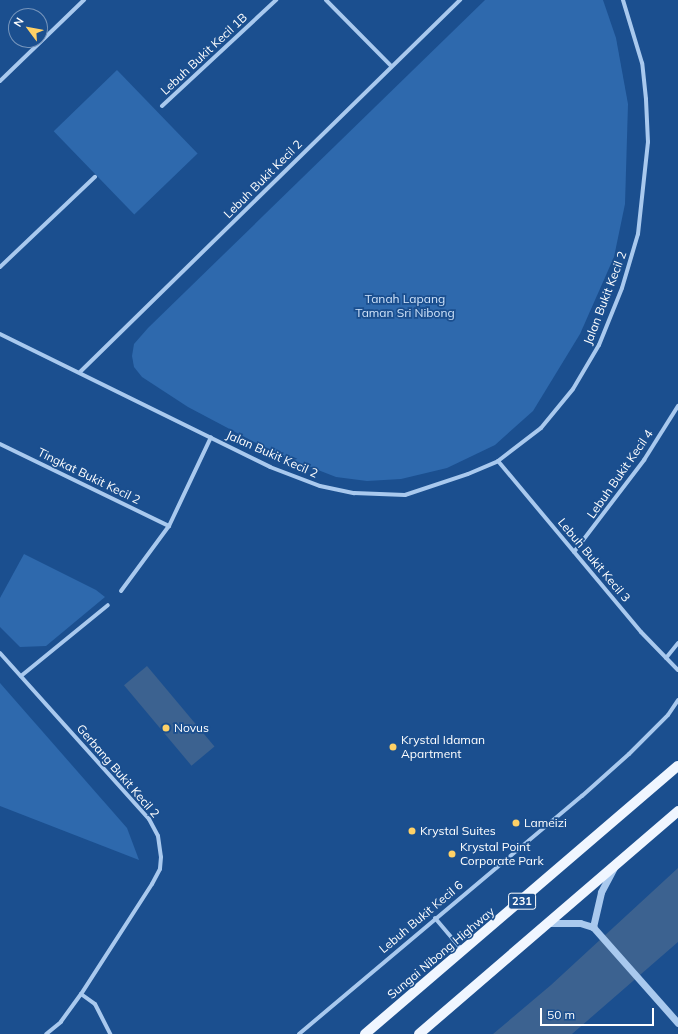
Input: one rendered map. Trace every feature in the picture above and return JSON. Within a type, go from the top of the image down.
[{"type":"main road","name":"Sungai Nibong Highway","points":[[365,1034],[678,766]]},
{"type":"main road","points":[[419,1034],[549,924],[678,811]]},
{"type":"street","points":[[0,81],[84,0]]},
{"type":"street","name":"Lebuh Bukit Kecil 1B","points":[[162,106],[276,0]]},
{"type":"street","points":[[326,0],[391,66]]},
{"type":"street","name":"Lebuh Bukit Kecil 2","points":[[80,372],[460,0]]},
{"type":"street","name":"Jalan Bukit Kecil 2","points":[[0,334],[80,372],[270,467],[320,486],[376,495],[405,495],[468,474],[498,461],[541,428],[573,389],[599,345],[622,288],[638,234],[648,142],[646,99],[642,63],[623,0]]},
{"type":"street","points":[[0,267],[95,177]]},
{"type":"street","name":"Lebuh Bukit Kecil 4","points":[[574,552],[644,460],[678,406]]},
{"type":"street","points":[[121,591],[169,526],[211,437]]},
{"type":"street","name":"Tingkat Bukit Kecil 2","points":[[0,444],[169,526]]},
{"type":"street","name":"Lebuh Bukit Kecil 3","points":[[498,461],[641,632],[678,670]]},
{"type":"street","points":[[21,676],[108,605]]},
{"type":"street","points":[[666,658],[678,643]]},
{"type":"street","name":"Gerbang Bukit Kecil 2","points":[[0,653],[149,819],[158,836],[161,857],[160,869],[82,994],[60,1022],[46,1034]]},
{"type":"street","name":"Lebuh Bukit Kecil 6","points":[[299,1034],[600,780],[668,715],[678,700]]},
{"type":"street","points":[[592,927],[600,892],[615,866]]},
{"type":"street","points":[[435,918],[463,951]]},
{"type":"street","points":[[549,924],[573,922],[592,927],[678,1023]]},
{"type":"street","points":[[82,994],[95,1004],[110,1034]]},
{"type":"green space","name":"Tanah Lapang Taman Sri Nibong","points":[[485,0],[603,0],[616,38],[628,104],[625,204],[614,257],[580,334],[533,411],[495,445],[447,468],[401,479],[367,481],[336,477],[277,454],[188,407],[142,377],[134,367],[132,356],[134,344],[148,328]]},
{"type":"green space","points":[[117,70],[198,153],[134,215],[54,131]]},
{"type":"green space","points":[[24,554],[96,590],[105,597],[46,646],[20,647],[0,627],[0,598]]},
{"type":"green space","points":[[0,683],[127,828],[139,860],[0,806]]},
{"type":"shaded area","points":[[147,666],[214,746],[192,766],[124,685]]},
{"type":"shaded area","points":[[678,868],[678,942],[572,1034],[493,1034],[551,985]]},
{"type":"place","name":"Novus","points":[[166,728]]},
{"type":"place","name":"Krystal Idaman Apartment","points":[[393,747]]},
{"type":"place","name":"Lameizi","points":[[516,823]]},
{"type":"place","name":"Krystal Suites","points":[[412,831]]},
{"type":"place","name":"Krystal Point Corporate Park","points":[[452,854]]}]
